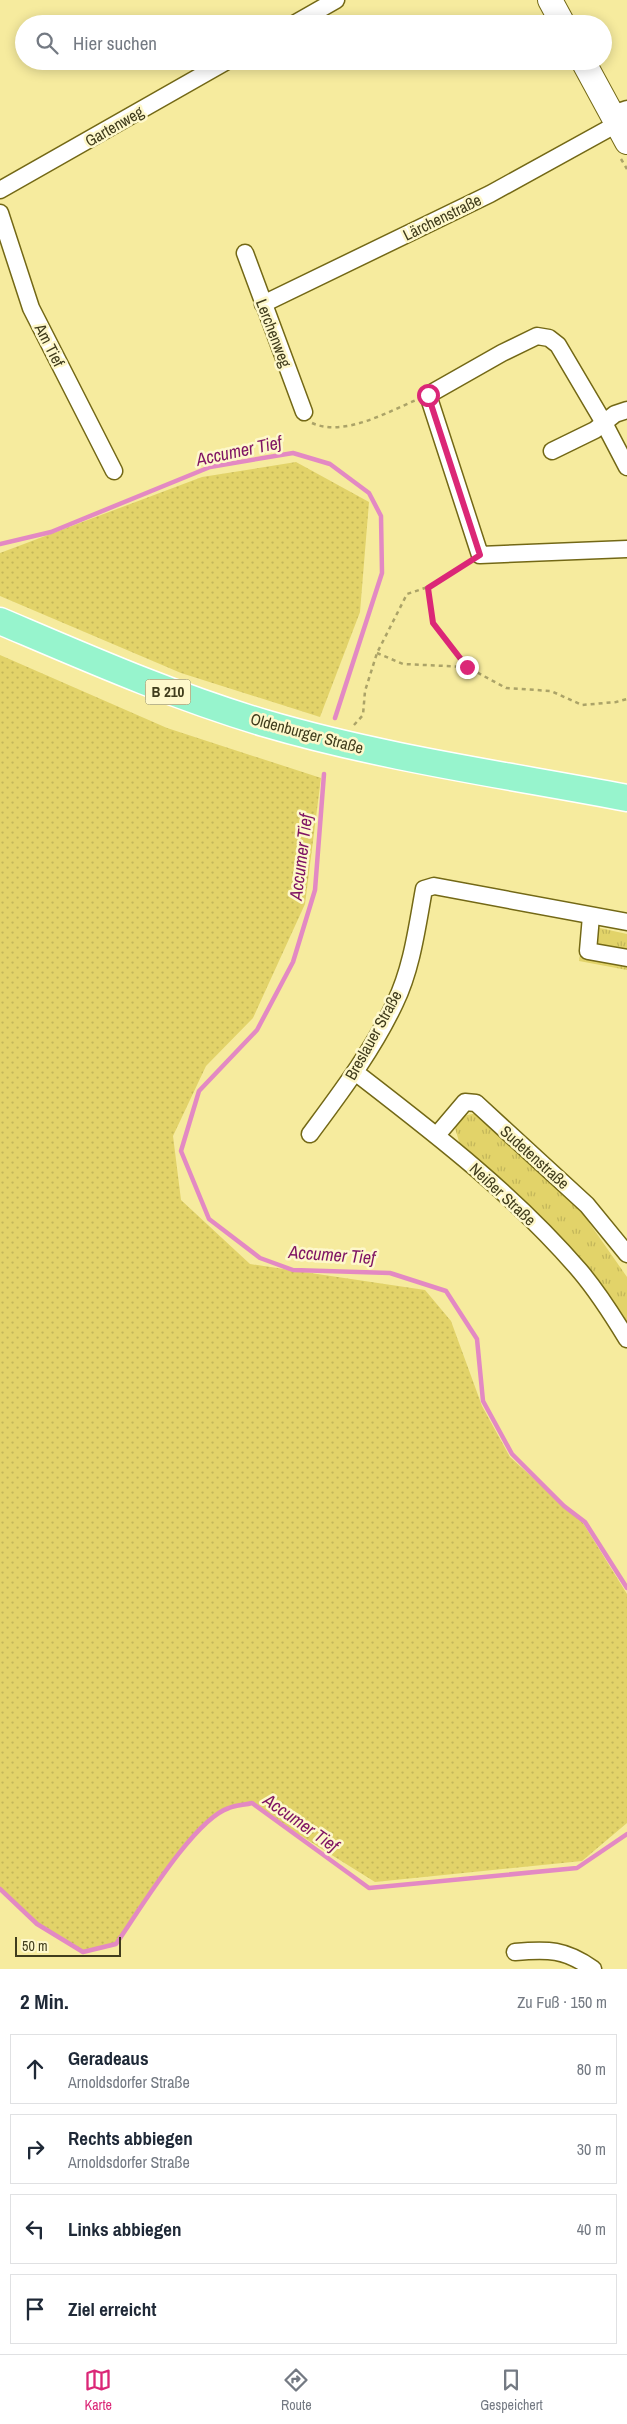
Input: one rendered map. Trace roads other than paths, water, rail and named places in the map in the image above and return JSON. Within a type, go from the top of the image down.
[{"type":"main road","name":"Oldenburger Straße","points":[[0,621],[171,694],[265,724],[343,744],[450,766],[627,798]]},
{"type":"street","points":[[310,15],[336,0]]},
{"type":"street","points":[[550,0],[558,15]]},
{"type":"street","name":"Gartenweg","points":[[0,190],[212,70]]},
{"type":"street","points":[[589,70],[621,122]]},
{"type":"street","name":"Lärchenstraße","points":[[263,304],[490,194],[621,122]]},
{"type":"street","name":"Am Tief","points":[[0,213],[31,308],[114,471]]},
{"type":"street","name":"Lerchenweg","points":[[245,253],[304,412]]},
{"type":"street","points":[[627,467],[604,423],[558,345],[549,338],[538,336],[502,353],[428,395],[480,555],[627,549]]},
{"type":"street","points":[[552,451],[595,430],[615,414],[627,410]]},
{"type":"street","name":"Breslauer Straße","points":[[310,1134],[355,1072],[396,1002],[411,956],[424,889],[434,886],[627,922]]},
{"type":"street","points":[[592,916],[588,951],[627,958]]},
{"type":"street","name":"Neißer Straße","points":[[355,1072],[437,1135],[498,1186],[580,1271],[627,1339]]},
{"type":"street","name":"Sudetenstraße","points":[[437,1135],[465,1102],[476,1103],[587,1204],[627,1254]]},
{"type":"street","points":[[515,1952],[548,1949],[578,1958],[593,1969]]},
{"type":"waterway","name":"Accumer Tief","points":[[0,544],[51,532],[210,467],[293,453],[330,464],[369,493],[381,516],[382,573],[335,718]]},
{"type":"waterway","name":"Accumer Tief","points":[[324,774],[315,890],[293,962],[257,1030],[199,1091],[181,1151],[209,1219],[260,1258],[293,1270],[390,1273],[446,1291],[477,1339],[483,1401],[512,1454],[564,1506],[585,1522],[627,1588]]},
{"type":"waterway","name":"Accumer Tief","points":[[0,1889],[37,1924],[83,1952],[116,1944],[184,1847],[215,1816],[235,1806],[252,1803],[369,1888],[577,1868],[627,1834]]}]
